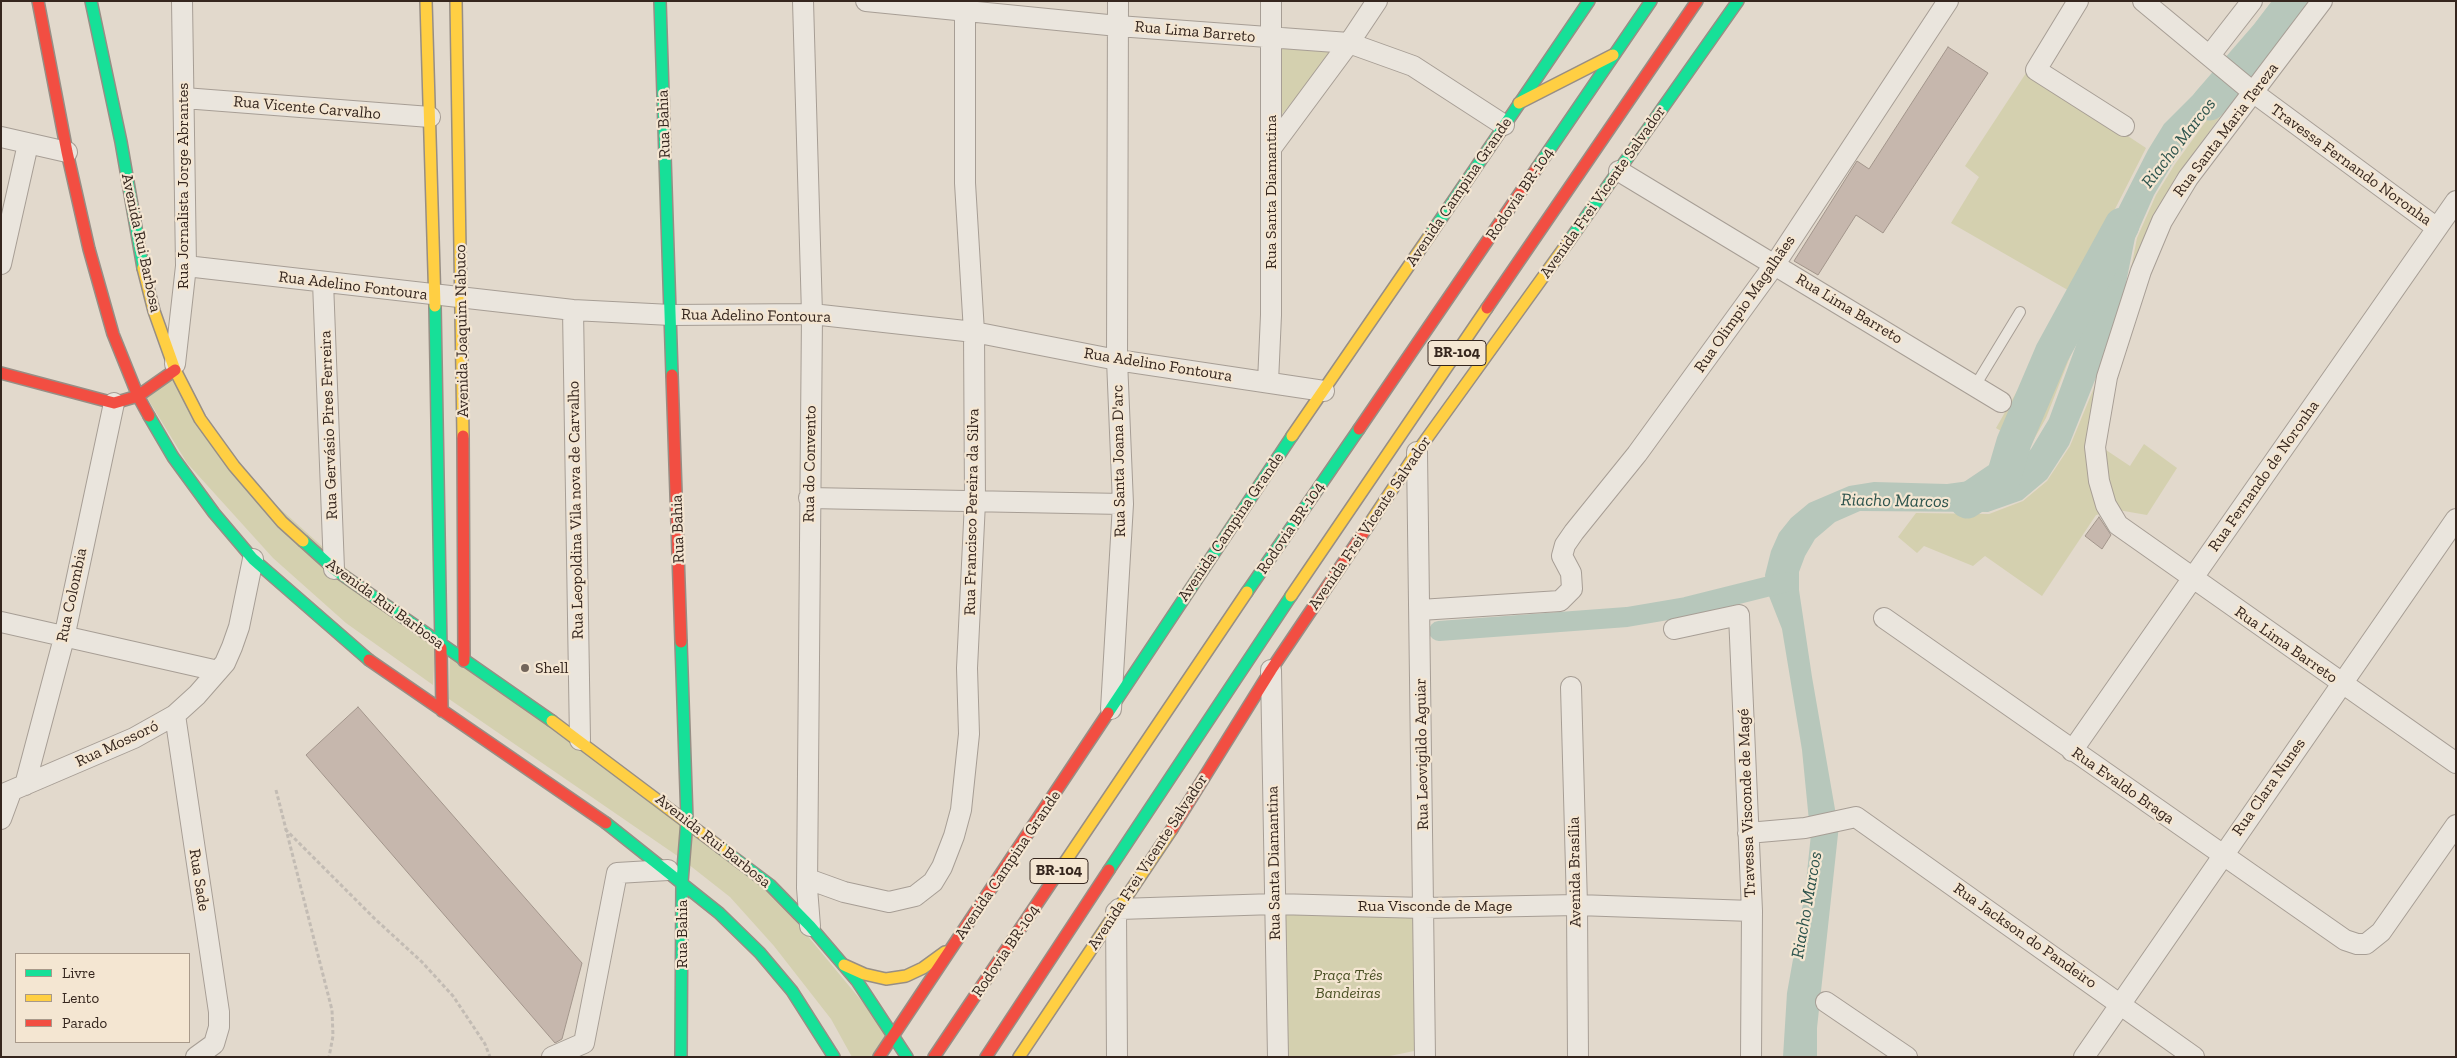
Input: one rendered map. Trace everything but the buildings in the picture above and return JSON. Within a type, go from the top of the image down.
[{"type":"main road","points":[[38,1],[67,152],[89,249],[110,324],[138,396],[172,457],[214,512],[254,559],[335,632],[385,672],[604,821],[719,913],[760,953],[792,991],[834,1057]]},
{"type":"main road","name":"Avenida Rui Barbosa","points":[[91,1],[121,142],[140,254],[154,311],[174,370],[200,419],[234,466],[282,522],[334,569],[440,645],[580,740],[688,820],[770,885],[810,926],[857,981],[907,1057]]},
{"type":"main road","name":"Avenida Joaquim Nabuco","points":[[426,1],[435,296],[442,711]]},
{"type":"main road","name":"Avenida Joaquim Nabuco","points":[[456,1],[462,298],[464,661]]},
{"type":"main road","name":"Rua Bahia","points":[[660,1],[688,820],[675,876],[681,1057]]},
{"type":"main road","name":"Avenida Campina Grande","points":[[879,1057],[1263,476],[1324,391],[1589,1]]},
{"type":"main road","name":"Rodovia BR-104","points":[[934,1057],[1184,685],[1651,1]]},
{"type":"main road","name":"BR-104","points":[[986,1057],[1217,705],[1697,1]]},
{"type":"main road","name":"Avenida Frei Vicente Salvador","points":[[1019,1057],[1156,854],[1271,670],[1417,452],[1620,171],[1738,1]]},
{"type":"main road","points":[[1519,103],[1614,55]]},
{"type":"main road","points":[[1,373],[114,403],[138,396],[174,370]]},
{"type":"main road","points":[[844,966],[864,974],[886,979],[906,976],[923,968],[956,943]]},
{"type":"street","name":"Rua Jornalista Jorge Abrantes","points":[[174,370],[186,266],[182,1]]},
{"type":"street","name":"Rua do Convento","points":[[803,1],[812,314],[809,498],[808,879],[810,926]]},
{"type":"street","name":"Rua Lima Barreto","points":[[866,1],[965,6],[1118,26],[1349,43],[1414,66],[1504,125]]},
{"type":"street","name":"Rua Santa Joana D'arc","points":[[1110,710],[1123,504],[1117,360],[1118,1]]},
{"type":"street","name":"Rua Santa Diamantina","points":[[1268,382],[1271,315],[1271,1]]},
{"type":"street","points":[[1272,147],[1349,43],[1377,1]]},
{"type":"street","name":"Rua Olimpio Magalhães","points":[[1420,610],[1560,601],[1572,589],[1571,572],[1562,556],[1574,532],[1643,446],[1775,264],[1948,1]]},
{"type":"street","points":[[2078,1],[2036,70],[2124,126]]},
{"type":"street","name":"Travessa Fernando Noronha","points":[[2143,1],[2210,55],[2247,88],[2437,228]]},
{"type":"street","points":[[2210,55],[2252,1]]},
{"type":"street","name":"Rua Santa Maria Tereza","points":[[2118,525],[2106,505],[2099,481],[2095,447],[2107,377],[2141,271],[2162,221],[2247,88],[2322,1]]},
{"type":"street","name":"Rua Francisco Pereira da Silva","points":[[808,879],[844,892],[889,902],[915,896],[933,882],[942,867],[954,836],[960,810],[970,734],[968,668],[975,502],[974,332],[965,183],[965,6]]},
{"type":"street","name":"Rua Vicente Carvalho","points":[[184,98],[430,117]]},
{"type":"street","points":[[1,137],[67,152]]},
{"type":"street","points":[[1,264],[28,144]]},
{"type":"street","name":"Rua Lima Barreto","points":[[1620,171],[2001,402]]},
{"type":"street","name":"Rua Fernando de Noronha","points":[[2072,751],[2437,228],[2454,207]]},
{"type":"street","name":"Rua Adelino Fontoura","points":[[186,266],[435,296],[573,310],[671,315],[812,314],[974,332],[1117,360],[1324,391]]},
{"type":"street","name":"Rua Gervásio Pires Ferreira","points":[[323,282],[334,569]]},
{"type":"street","name":"Rua Leopoldina Vila nova de Carvalho","points":[[573,310],[580,740]]},
{"type":"street","name":"Rua Colombia","points":[[1,819],[64,638],[114,403]]},
{"type":"street","name":"Rua Leovigildo Aguiar","points":[[1417,452],[1425,1057]]},
{"type":"street","points":[[809,498],[1123,504]]},
{"type":"street","name":"Rua Clara Nunes","points":[[2084,1057],[2456,519]]},
{"type":"street","name":"Rua Lima Barreto","points":[[2118,525],[2192,579],[2456,763]]},
{"type":"street","name":"Rua Mossoró","points":[[12,791],[134,738],[175,716],[225,663],[239,627],[254,559]]},
{"type":"street","name":"Travessa Visconde de Magé","points":[[1674,629],[1739,615],[1752,911],[1751,1057]]},
{"type":"street","name":"Rua Evaldo Braga","points":[[1884,618],[2345,940],[2356,944],[2366,944],[2381,932],[2456,825]]},
{"type":"street","points":[[1,622],[64,638],[218,671]]},
{"type":"street","name":"Rua Santa Diamantina","points":[[1271,670],[1278,1057]]},
{"type":"street","name":"Avenida Brasília","points":[[1570,686],[1577,905],[1578,1057]]},
{"type":"street","name":"Rua Sade","points":[[175,716],[219,1012],[219,1027],[214,1044],[196,1057]]},
{"type":"street","name":"Rua Jackson do Pandeiro","points":[[1748,833],[1805,828],[1856,817],[2194,1057]]},
{"type":"street","points":[[552,1057],[584,1044],[617,873],[675,876]]},
{"type":"street","name":"Rua Visconde de Mage","points":[[1117,910],[1275,904],[1424,908],[1577,905],[1752,911]]},
{"type":"street","points":[[1117,910],[1117,1057]]},
{"type":"street","points":[[1826,1002],[1907,1057]]},
{"type":"lane","points":[[1975,386],[2020,312]]},
{"type":"path","points":[[276,790],[332,1010],[333,1036],[329,1057]]},
{"type":"path","points":[[285,829],[375,919],[422,962],[453,996],[486,1044],[490,1057]]},
{"type":"green space","points":[[1277,45],[1335,49],[1275,123]]},
{"type":"green space","points":[[2028,70],[2146,148],[2115,209],[2102,243],[2091,303],[2046,418],[2029,448],[1996,428],[2073,293],[1951,223],[1979,177],[1965,166]]},
{"type":"green space","points":[[2232,85],[2239,91],[2175,178],[2154,222],[2088,438],[2130,466],[2144,444],[2177,468],[2147,515],[2118,510],[2096,515],[2042,596],[1985,556],[1973,566],[1924,546],[1917,553],[1898,537],[1916,513],[1989,514],[2023,501],[2047,481],[2070,446],[2107,356],[2125,299],[2137,238],[2156,195],[2175,164]]},
{"type":"green space","points":[[173,380],[216,451],[435,648],[433,685],[346,623],[273,558],[187,463],[146,396]]},
{"type":"green space","points":[[450,657],[683,821],[679,857],[449,699]]},
{"type":"green space","points":[[692,829],[772,893],[889,1034],[873,1057],[852,1057],[831,1019],[774,946],[730,897],[688,864]]},
{"type":"green space","name":"Praça Três Bandeiras","points":[[1273,913],[1420,917],[1414,1051],[1385,1057],[1284,1057]]},
{"type":"water","points":[[2272,1],[2310,1],[2265,65],[2239,45]]},
{"type":"water","points":[[2216,72],[2231,84],[2173,163],[2154,195],[2135,238],[2123,298],[2105,355],[2069,445],[2047,479],[2022,500],[1988,512],[1860,511],[1835,522],[1815,539],[1805,556],[1799,572],[1799,590],[1836,815],[1809,821],[1802,750],[1782,629],[1767,591],[1765,575],[1771,551],[1779,533],[1791,518],[1809,503],[1849,486],[1874,482],[1947,484],[1991,478],[2011,469],[2031,449],[2049,419],[2092,302],[2103,244],[2118,209],[2148,150],[2164,124]]},
{"type":"water","points":[[1839,825],[1817,1028],[1817,1057],[1783,1057],[1787,993],[1805,892],[1811,834]]},
{"type":"waterway","name":"Riacho Marcos","points":[[2209,103],[2268,35],[2294,1]]},
{"type":"waterway","name":"Riacho Marcos","points":[[1967,501],[2004,476],[2014,442],[2052,353],[2122,225]]},
{"type":"waterway","points":[[1439,631],[1627,617],[1686,607],[1786,582]]},
{"type":"traffic: fast","points":[[91,1],[121,142],[143,268]]},
{"type":"traffic: fast","points":[[660,1],[672,375]]},
{"type":"traffic: fast","points":[[1430,235],[1589,1]]},
{"type":"traffic: fast","points":[[1537,168],[1651,1]]},
{"type":"traffic: fast","points":[[1569,241],[1738,1]]},
{"type":"traffic: fast","points":[[435,306],[441,648]]},
{"type":"traffic: fast","points":[[149,416],[173,457],[214,513],[253,559],[369,660]]},
{"type":"traffic: fast","points":[[1247,592],[1359,429]]},
{"type":"traffic: fast","points":[[1108,713],[1292,436]]},
{"type":"traffic: fast","points":[[303,541],[334,569],[552,721]]},
{"type":"traffic: fast","points":[[1109,870],[1291,596]]},
{"type":"traffic: fast","points":[[681,642],[687,820],[682,882],[681,1057]]},
{"type":"traffic: fast","points":[[606,823],[719,913],[760,953],[792,991],[834,1057]]},
{"type":"traffic: fast","points":[[721,848],[770,885],[810,926],[857,981],[907,1057]]},
{"type":"traffic: slow","points":[[426,1],[435,306]]},
{"type":"traffic: slow","points":[[456,1],[463,436]]},
{"type":"traffic: slow","points":[[1519,103],[1613,55]]},
{"type":"traffic: slow","points":[[1292,436],[1430,235]]},
{"type":"traffic: slow","points":[[1368,526],[1417,452],[1569,241]]},
{"type":"traffic: slow","points":[[143,268],[154,311],[175,370],[200,419],[234,466],[282,522],[303,541]]},
{"type":"traffic: slow","points":[[1291,596],[1487,308]]},
{"type":"traffic: slow","points":[[1055,877],[1247,592]]},
{"type":"traffic: slow","points":[[552,721],[721,848]]},
{"type":"traffic: slow","points":[[1019,1057],[1172,829]]},
{"type":"traffic: slow","points":[[844,965],[864,974],[886,979],[906,976],[923,968],[945,952]]},
{"type":"traffic: jam","points":[[38,1],[67,152],[89,249],[113,334],[138,396],[149,416]]},
{"type":"traffic: jam","points":[[1487,308],[1697,1]]},
{"type":"traffic: jam","points":[[1359,429],[1537,168]]},
{"type":"traffic: jam","points":[[1,373],[114,403],[138,396],[175,370]]},
{"type":"traffic: jam","points":[[672,375],[681,642]]},
{"type":"traffic: jam","points":[[463,436],[464,661]]},
{"type":"traffic: jam","points":[[1172,829],[1271,670],[1368,526]]},
{"type":"traffic: jam","points":[[441,648],[442,711]]},
{"type":"traffic: jam","points":[[369,660],[606,823]]},
{"type":"traffic: jam","points":[[879,1057],[1108,713]]},
{"type":"traffic: jam","points":[[986,1057],[1109,870]]},
{"type":"traffic: jam","points":[[934,1057],[1055,877]]},
{"type":"place","name":"Shell","points":[[525,668]]}]
